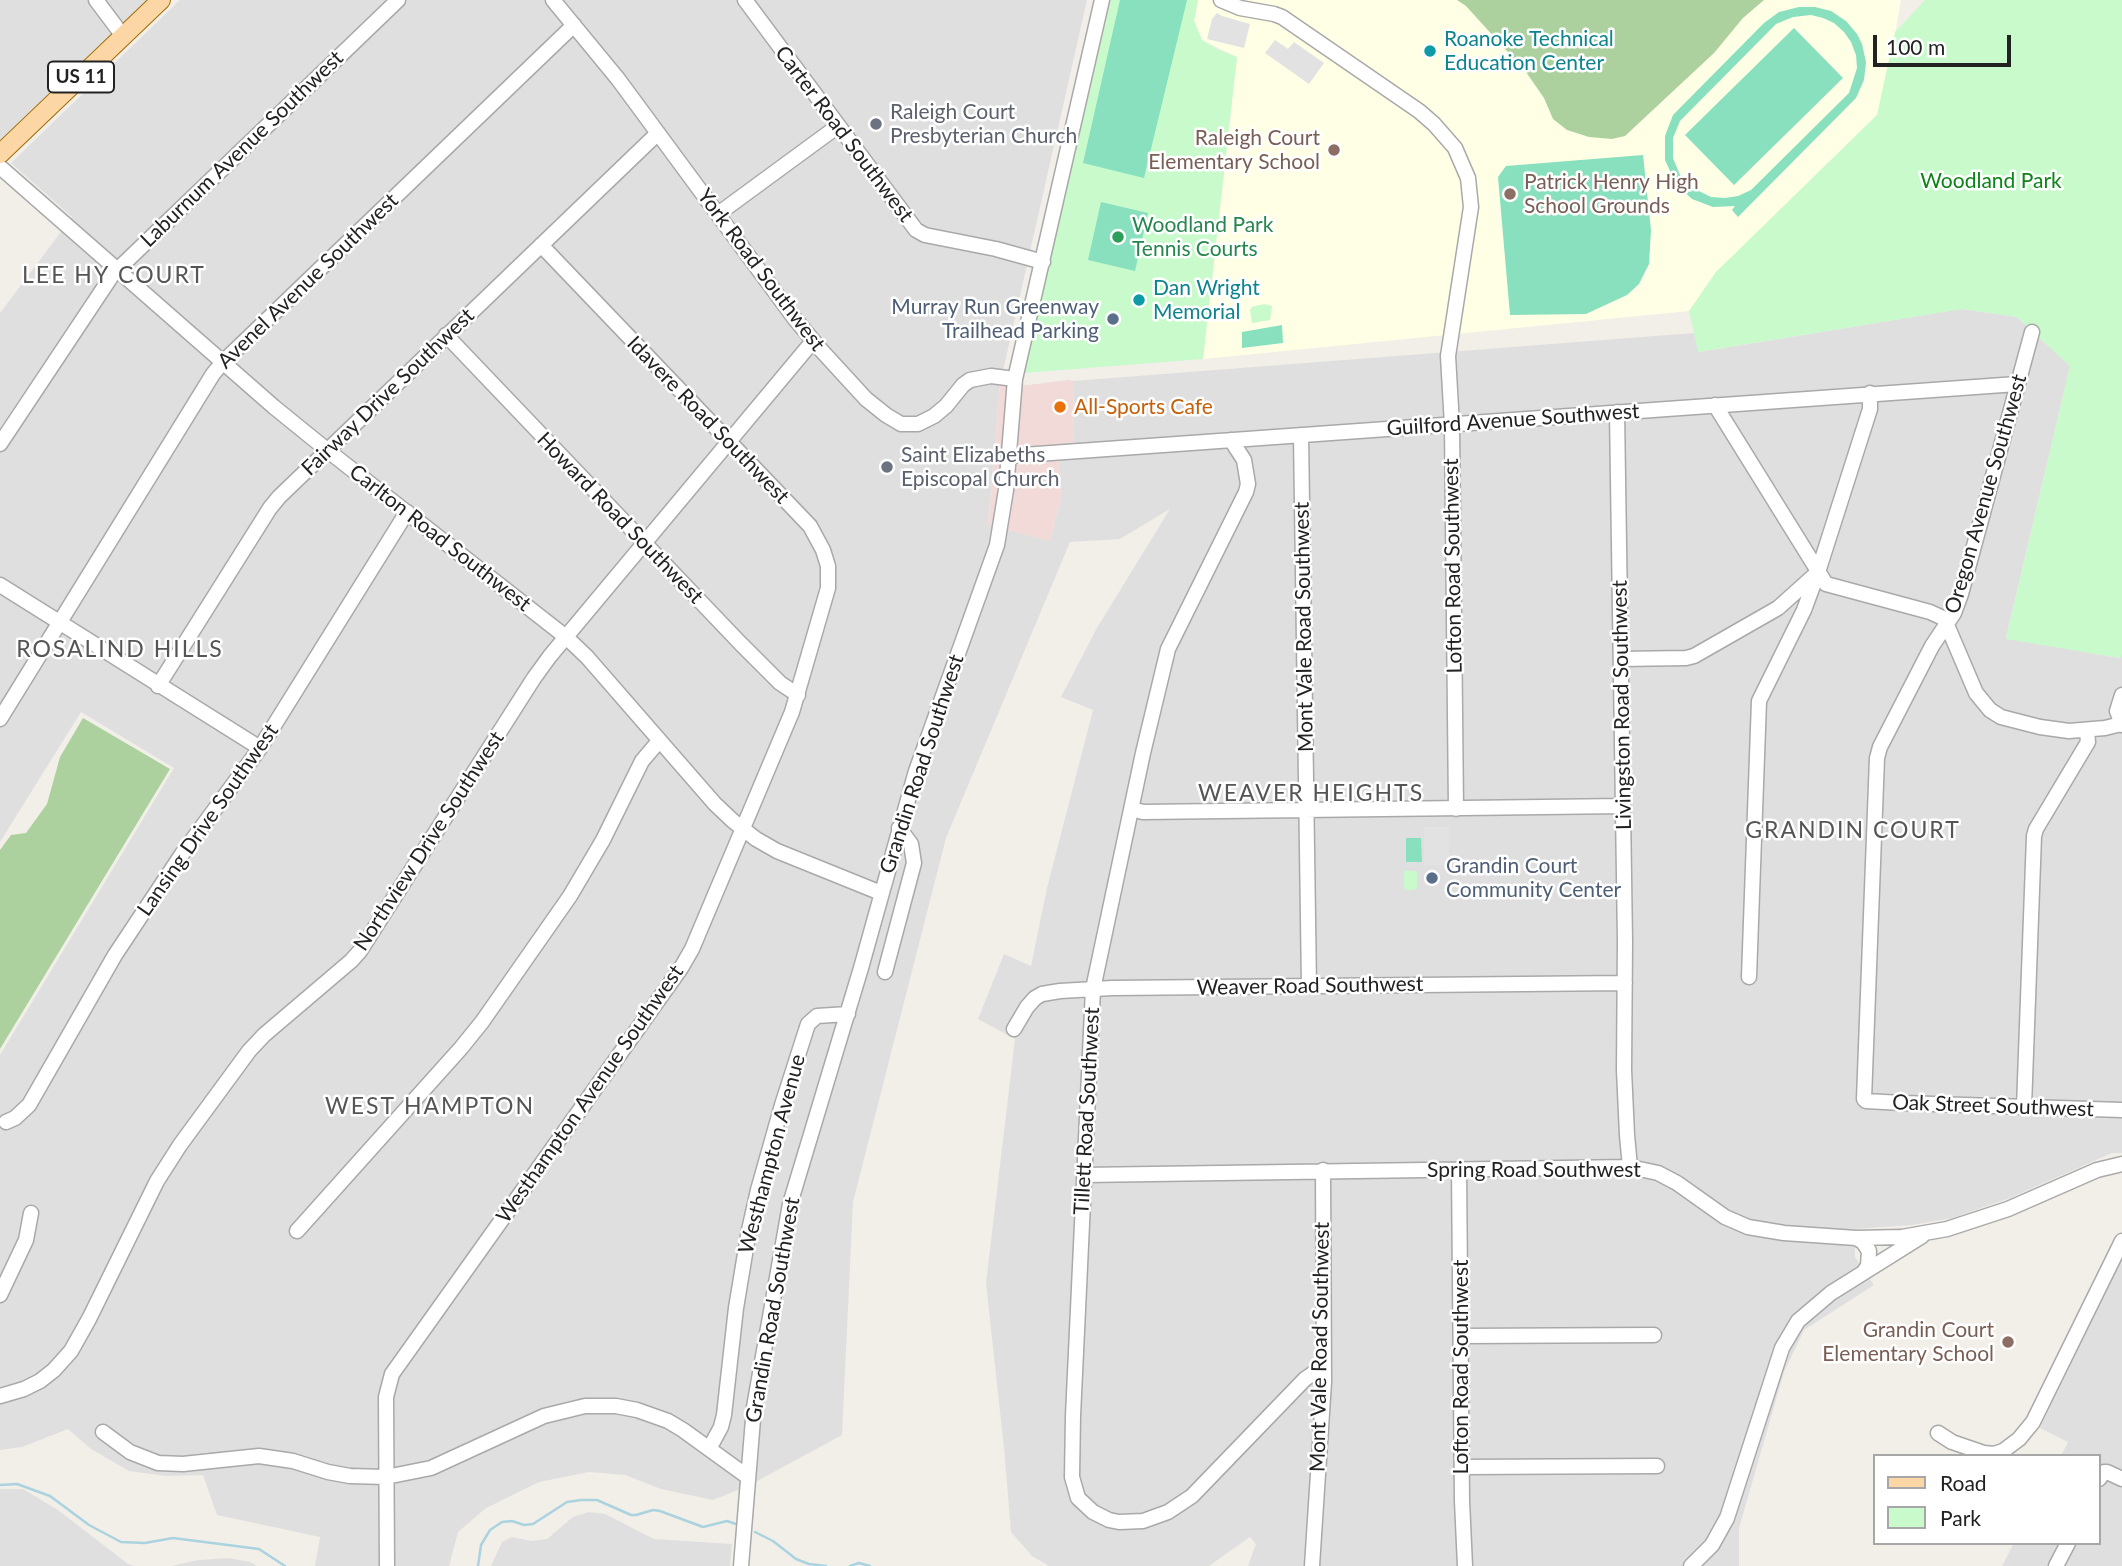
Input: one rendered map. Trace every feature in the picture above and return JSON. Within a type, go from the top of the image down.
[{"type":"main road","name":"US 11","points":[[0,154],[161,0]]},
{"type":"street","points":[[96,0],[123,36]]},
{"type":"street","name":"Laburnum Avenue Southwest","points":[[0,444],[118,268],[398,0]]},
{"type":"street","name":"York Road Southwest","points":[[553,0],[618,79],[813,341],[866,399],[901,424],[910,425],[928,420],[946,406],[970,380],[991,376],[1015,379]]},
{"type":"street","name":"Carter Road Southwest","points":[[745,0],[920,233],[1043,262]]},
{"type":"street","name":"Grandin Road Southwest","points":[[741,1566],[758,1382],[790,1204],[848,1014],[925,743],[997,545],[1005,501],[1015,379],[1102,0]]},
{"type":"street","name":"Lofton Road Southwest","points":[[1221,0],[1240,8],[1282,18],[1419,111],[1448,139],[1468,178],[1471,207],[1448,346],[1452,425],[1455,809]]},
{"type":"street","name":"Avenel Avenue Southwest","points":[[0,719],[223,362],[574,25]]},
{"type":"street","points":[[718,214],[838,127]]},
{"type":"street","name":"Fairway Drive Southwest","points":[[158,686],[270,508],[658,133]]},
{"type":"street","name":"Carlton Road Southwest","points":[[0,167],[327,450],[566,637],[587,657],[715,804],[743,830],[777,850],[881,893]]},
{"type":"street","name":"Idavere Road Southwest","points":[[541,246],[817,535],[829,578],[820,615]]},
{"type":"street","name":"Oregon Avenue Southwest","points":[[1867,1016],[1877,758],[1880,747],[1933,646],[1954,613],[2032,332]]},
{"type":"street","name":"Howard Road Southwest","points":[[446,335],[780,683],[798,695]]},
{"type":"street","name":"Northview Drive Southwest","points":[[0,1396],[40,1381],[71,1351],[157,1181],[249,1051],[360,951],[534,678],[813,341]]},
{"type":"street","name":"Guilford Avenue Southwest","points":[[1009,456],[2017,384]]},
{"type":"street","points":[[1749,977],[1759,701],[1804,610],[1818,572],[1870,409],[1870,393]]},
{"type":"street","points":[[1715,405],[1818,572],[1830,586],[1937,614],[1947,625],[1973,687],[1990,710],[2012,721],[2040,727],[2087,731],[2121,724],[2117,711],[2122,695]]},
{"type":"street","name":"Livingston Road Southwest","points":[[1618,412],[1624,1070],[1630,1167]]},
{"type":"street","name":"Mont Vale Road Southwest","points":[[1301,435],[1309,986]]},
{"type":"street","name":"Tillett Road Southwest","points":[[1231,440],[1244,460],[1248,484],[1168,649],[1093,989],[1072,1477],[1078,1498],[1110,1520],[1130,1522],[1158,1517],[1192,1496],[1305,1379],[1324,1366]]},
{"type":"street","name":"Lansing Drive Southwest","points":[[6,1122],[15,1118],[29,1105],[115,955],[182,854],[260,748],[407,512]]},
{"type":"street","points":[[1621,659],[1694,656],[1778,608],[1818,572]]},
{"type":"street","points":[[0,585],[260,748]]},
{"type":"street","name":"Westhampton Avenue Southwest","points":[[387,1566],[386,1397],[392,1374],[692,949],[798,695],[820,615]]},
{"type":"street","points":[[2024,1107],[2034,836],[2088,742],[2087,731]]},
{"type":"street","points":[[297,1231],[482,1023],[576,886],[603,840],[642,761],[659,741]]},
{"type":"street","points":[[1132,809],[1143,812],[1623,806]]},
{"type":"street","points":[[885,972],[914,863],[911,844],[899,828]]},
{"type":"street","name":"Weaver Road Southwest","points":[[1014,1029],[1032,1000],[1042,994],[1060,991],[1625,983]]},
{"type":"street","name":"Westhampton Avenue","points":[[709,1449],[724,1415],[736,1308],[749,1230],[782,1105],[808,1024],[817,1017],[848,1014]]},
{"type":"street","name":"Oak Street Southwest","points":[[1867,1016],[1866,1101],[2122,1110]]},
{"type":"street","name":"Spring Road Southwest","points":[[1084,1175],[1630,1167],[1658,1173],[1725,1217],[1748,1227],[1784,1233],[1856,1238],[1902,1237],[1970,1223],[2097,1170],[2122,1164]]},
{"type":"street","name":"Lofton Road Southwest","points":[[1459,1169],[1465,1566]]},
{"type":"street","name":"Mont Vale Road Southwest","points":[[1312,1566],[1324,1366],[1323,1170]]},
{"type":"street","points":[[0,1295],[26,1240],[31,1213]]},
{"type":"street","points":[[1690,1566],[1712,1545],[1727,1518],[1778,1359],[1790,1333],[1802,1316],[1818,1302],[1926,1233]]},
{"type":"street","points":[[1856,1238],[1863,1242],[1869,1251],[1868,1266],[1863,1273]]},
{"type":"street","points":[[1938,1433],[1960,1445],[1994,1454],[2004,1451],[2019,1439],[2033,1422],[2045,1400],[2122,1241]]},
{"type":"street","points":[[1462,1336],[1654,1335]]},
{"type":"street","points":[[103,1432],[130,1452],[158,1462],[183,1464],[259,1456],[293,1461],[350,1476],[386,1477],[431,1468],[544,1416],[585,1406],[616,1406],[651,1414],[683,1430],[748,1477]]},
{"type":"street","points":[[1462,1467],[1657,1466]]},
{"type":"street","points":[[2101,1476],[2104,1472],[2120,1478]]},
{"type":"street","points":[[2056,1566],[2067,1545]]},
{"type":"shaded area","points":[[0,0],[148,0],[0,141]]},
{"type":"shaded area","points":[[180,0],[1087,0],[1000,384],[988,524],[1050,541],[1061,498],[1059,444],[1074,442],[1073,381],[1694,333],[1699,352],[1962,309],[2017,317],[2070,366],[2006,638],[2119,658],[2122,654],[2122,1153],[2112,1153],[2010,1198],[1952,1218],[1912,1225],[1854,1229],[1855,1257],[1874,1285],[1804,1330],[1784,1372],[1739,1528],[1739,1566],[1248,1566],[1256,1544],[1250,1537],[1209,1566],[1049,1566],[1032,1556],[1011,1532],[986,1283],[1015,1039],[978,1019],[1004,954],[1031,966],[1047,888],[1093,710],[1061,697],[1098,626],[1170,509],[1120,539],[1070,542],[946,838],[853,1202],[842,1435],[748,1486],[713,1500],[661,1489],[625,1475],[589,1472],[539,1482],[486,1508],[458,1532],[449,1566],[315,1566],[320,1537],[217,1515],[203,1475],[166,1476],[129,1471],[91,1449],[68,1429],[22,1447],[0,1450],[0,1055],[174,768],[81,712],[0,842],[0,313],[72,217],[11,163]]},
{"type":"shaded area","name":"Patrick Henry High School Grounds","points":[[1198,0],[1901,0],[1881,115],[1716,272],[1689,311],[1203,359],[1237,57],[1202,40],[1194,21]]},
{"type":"shaded area","points":[[1217,13],[1250,24],[1244,48],[1207,39],[1212,19]]},
{"type":"shaded area","points":[[1275,40],[1288,49],[1294,42],[1324,63],[1309,84],[1265,53]]},
{"type":"shaded area","points":[[1073,381],[1074,442],[1059,445],[1061,498],[1050,541],[988,525],[1000,384],[1028,385]]},
{"type":"shaded area","points":[[1424,827],[1449,827],[1449,865],[1424,865]]},
{"type":"shaded area","points":[[2122,1258],[2122,1566],[2002,1566],[2013,1545],[2101,1545],[2101,1454],[2062,1454],[2068,1442],[2040,1428]]},
{"type":"shaded area","points":[[0,1489],[23,1489],[58,1510],[128,1564],[135,1566],[0,1566]]},
{"type":"shaded area","points":[[589,1512],[605,1514],[654,1539],[732,1544],[730,1566],[491,1566],[502,1542],[512,1537],[531,1541],[547,1539],[573,1517]]},
{"type":"shaded area","points":[[228,1558],[257,1566],[171,1566],[199,1560]]},
{"type":"green space","points":[[1111,0],[1198,0],[1194,21],[1202,40],[1237,57],[1203,359],[1024,373]]},
{"type":"green space","points":[[1120,0],[1187,0],[1144,178],[1083,163]]},
{"type":"green space","points":[[1457,0],[1764,0],[1743,18],[1714,53],[1625,136],[1612,139],[1589,137],[1567,130],[1553,119],[1544,98],[1526,72],[1466,6]]},
{"type":"green space","name":"Woodland Park","points":[[1925,0],[2122,0],[2120,658],[2006,639],[2070,366],[2017,317],[1962,309],[1698,352],[1689,311],[1716,272],[1877,115],[1895,32]]},
{"type":"green space","points":[[1799,7],[1815,7],[1831,11],[1846,21],[1862,44],[1866,62],[1864,80],[1856,98],[1738,217],[1732,210],[1735,206],[1713,207],[1692,199],[1676,184],[1665,160],[1665,136],[1673,115],[1764,23],[1779,12]],"holes":[[[1811,15],[1823,18],[1844,32],[1856,55],[1857,68],[1849,93],[1751,190],[1725,198],[1711,197],[1693,188],[1680,175],[1673,158],[1673,138],[1680,121],[1776,24],[1793,17]]]},
{"type":"green space","points":[[1794,28],[1843,78],[1734,185],[1685,135]]},
{"type":"green space","points":[[1643,155],[1651,230],[1649,264],[1639,284],[1627,295],[1586,314],[1510,315],[1498,177],[1506,166]]},
{"type":"green space","name":"Woodland Park Tennis Courts","points":[[1101,202],[1148,213],[1135,271],[1088,260]]},
{"type":"green space","points":[[1264,304],[1272,306],[1270,320],[1252,323],[1250,310]]},
{"type":"green space","points":[[1282,325],[1283,343],[1242,348],[1242,332]]},
{"type":"green space","points":[[83,718],[170,769],[0,1049],[0,850],[11,835],[26,833],[47,804],[60,757]]},
{"type":"green space","points":[[1406,838],[1421,838],[1422,862],[1406,862]]},
{"type":"green space","points":[[1404,871],[1417,871],[1417,887],[1414,890],[1404,888]]},
{"type":"waterway","points":[[0,1485],[17,1484],[50,1496],[89,1525],[121,1542],[145,1543],[173,1538],[259,1549],[285,1566]]},
{"type":"waterway","points":[[478,1566],[481,1545],[490,1530],[502,1522],[533,1524],[567,1502],[597,1500],[631,1515],[660,1511],[703,1527],[727,1521],[736,1524]]},
{"type":"waterway","points":[[755,1532],[773,1541],[796,1559],[826,1566]]},
{"type":"waterway","points":[[850,1566],[859,1563],[870,1566]]},
{"type":"place","name":"Roanoke Technical Education Center","points":[[1430,51]]},
{"type":"place","name":"Raleigh Court Presbyterian Church","points":[[876,124]]},
{"type":"place","name":"Raleigh Court Elementary School","points":[[1334,150]]},
{"type":"place","name":"Patrick Henry High School Grounds","points":[[1510,194]]},
{"type":"place","name":"Woodland Park Tennis Courts","points":[[1118,237]]},
{"type":"place","name":"Dan Wright Memorial","points":[[1139,300]]},
{"type":"place","name":"Murray Run Greenway Trailhead Parking","points":[[1113,319]]},
{"type":"place","name":"All-Sports Cafe","points":[[1060,407]]},
{"type":"place","name":"Saint Elizabeths Episcopal Church","points":[[887,467]]},
{"type":"place","name":"Grandin Court Community Center","points":[[1432,878]]},
{"type":"place","name":"Grandin Court Elementary School","points":[[2008,1342]]},
{"type":"district","name":"LEE HY COURT","points":[[114,276]]},
{"type":"district","name":"ROSALIND HILLS","points":[[120,650]]},
{"type":"district","name":"WEAVER HEIGHTS","points":[[1311,794]]},
{"type":"district","name":"GRANDIN COURT","points":[[1853,831]]},
{"type":"district","name":"WEST HAMPTON","points":[[430,1107]]}]
